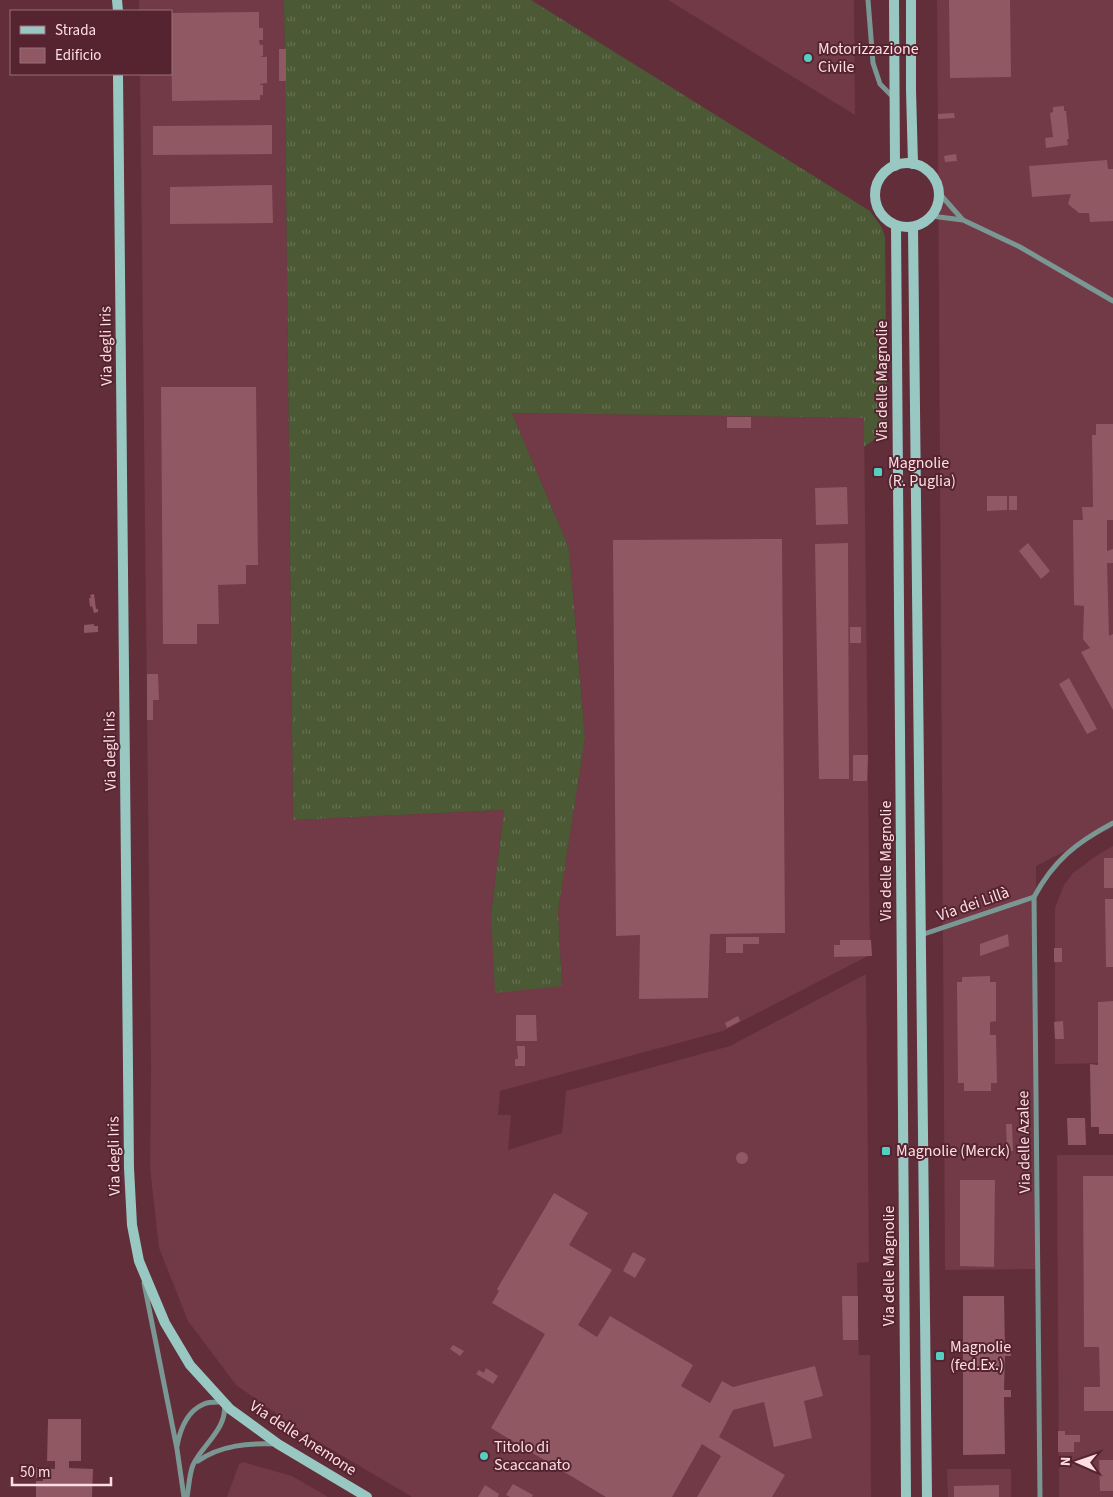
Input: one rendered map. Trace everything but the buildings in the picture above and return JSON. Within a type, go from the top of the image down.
[{"type":"street","points":[[868,0],[873,62],[880,84],[895,98]]},
{"type":"street","points":[[894,0],[895,166]]},
{"type":"street","points":[[911,0],[913,164]]},
{"type":"street","name":"Via degli Iris","points":[[118,75],[129,1186],[132,1225],[139,1261],[165,1323],[190,1365],[224,1402]]},
{"type":"street","points":[[902,163],[913,164],[923,167],[937,183],[939,193],[938,204],[926,221],[917,226],[906,228],[896,226],[881,215],[874,197],[875,188],[885,172],[902,163]]},
{"type":"street","points":[[939,193],[963,220]]},
{"type":"street","points":[[931,216],[963,220],[1020,246],[1113,301]]},
{"type":"street","name":"Via delle Magnolie","points":[[896,226],[906,1497]]},
{"type":"street","name":"Via delle Magnolie","points":[[913,227],[927,1497]]},
{"type":"street","points":[[1034,897],[1042,882],[1063,856],[1079,843],[1113,823]]},
{"type":"street","name":"Via dei Lillà","points":[[920,935],[1034,897]]},
{"type":"street","name":"Via delle Azalee","points":[[1034,897],[1040,1497]]},
{"type":"street","points":[[901,947],[921,946]]},
{"type":"street","points":[[139,1261],[186,1497]]},
{"type":"street","points":[[177,1449],[179,1435],[184,1423],[192,1412],[204,1403],[224,1402],[226,1410],[215,1434],[194,1465],[186,1497]]},
{"type":"street","name":"Via delle Anemone","points":[[224,1402],[230,1409],[278,1444],[367,1497]]},
{"type":"street","points":[[194,1465],[216,1451],[242,1444],[278,1444]]},
{"type":"shaded area","points":[[139,0],[284,0],[293,820],[504,810],[491,914],[562,986],[558,912],[585,738],[569,548],[512,413],[864,418],[870,955],[723,1031],[500,1091],[498,1115],[511,1115],[508,1150],[562,1133],[566,1091],[730,1046],[866,974],[869,1262],[857,1263],[859,1355],[870,1355],[871,1497],[412,1497],[302,1432],[236,1385],[188,1321],[159,1248],[150,1168],[151,1067],[140,75],[172,75],[172,10],[139,10]]},
{"type":"shaded area","name":"Motorizzazione Civile","points":[[668,0],[854,0],[855,115]]},
{"type":"shaded area","points":[[937,0],[1113,0],[1113,827],[1036,866],[1040,1269],[945,1270]]},
{"type":"shaded area","points":[[1113,846],[1113,1063],[1055,1064],[1055,908],[1064,885],[1073,873]]},
{"type":"shaded area","points":[[1057,1155],[1113,1155],[1113,1497],[1059,1497]]},
{"type":"shaded area","points":[[243,1462],[292,1476],[328,1497],[227,1497],[239,1464]]},
{"type":"shaded area","points":[[947,1469],[1011,1469],[1011,1497],[948,1497]]},
{"type":"green space","points":[[284,0],[531,0],[870,211],[884,233],[887,430],[864,447],[864,418],[512,413],[569,548],[585,738],[558,912],[562,986],[495,993],[491,914],[504,810],[293,820]]},
{"type":"place","name":"Motorizzazione Civile","points":[[808,58]]},
{"type":"place","name":"Magnolie (R. Puglia)","points":[[878,472]]},
{"type":"place","name":"Magnolie (Merck)","points":[[886,1151]]},
{"type":"place","name":"Magnolie (fed.Ex.)","points":[[940,1356]]},
{"type":"place","name":"Titolo di Scaccanato","points":[[484,1456]]}]
